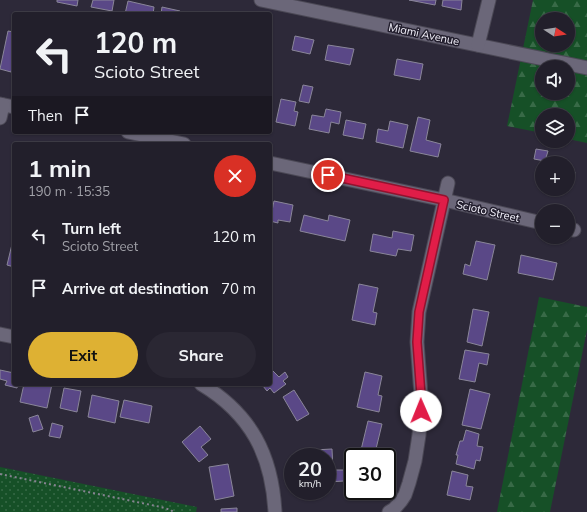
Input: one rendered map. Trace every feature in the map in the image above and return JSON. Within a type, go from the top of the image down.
[{"type":"street","name":"Miami Avenue","points":[[261,0],[587,68]]},
{"type":"street","points":[[478,45],[489,0]]},
{"type":"street","points":[[0,118],[6,105]]},
{"type":"street","points":[[137,134],[175,142]]},
{"type":"street","name":"Scioto Street","points":[[272,162],[535,221]]},
{"type":"street","points":[[389,512],[394,509],[405,495],[410,483],[415,461],[421,411],[417,342],[419,312],[448,183]]},
{"type":"street","points":[[0,334],[12,337]]},
{"type":"street","points":[[204,386],[218,395],[239,414],[254,435],[265,455],[272,480],[275,512]]},
{"type":"path","points":[[0,474],[171,510],[173,512]]},
{"type":"green space","points":[[533,0],[587,0],[587,143],[575,140],[575,108],[535,108],[535,132],[507,126]]},
{"type":"green space","points":[[539,297],[587,307],[587,330],[550,512],[497,512]]},
{"type":"green space","points":[[0,467],[197,507],[196,512],[0,512]]},
{"type":"building","points":[[57,0],[78,0],[77,6],[57,2]]},
{"type":"building","points":[[93,0],[114,0],[112,11],[91,7]]},
{"type":"building","points":[[409,0],[436,0],[435,5]]},
{"type":"building","points":[[443,0],[462,0],[461,10],[442,6]]},
{"type":"building","points":[[128,1],[154,7],[153,12],[125,12]]},
{"type":"building","points":[[162,7],[180,11],[180,12],[161,12]]},
{"type":"building","points":[[8,31],[12,32],[11,72],[0,69]]},
{"type":"building","points":[[295,36],[314,40],[310,54],[292,50]]},
{"type":"building","points":[[328,45],[354,49],[350,65],[325,60]]},
{"type":"building","points":[[397,59],[423,64],[420,80],[394,75]]},
{"type":"building","points":[[303,85],[313,87],[309,103],[299,101]]},
{"type":"building","points":[[281,99],[296,102],[294,111],[298,112],[295,126],[276,122]]},
{"type":"building","points":[[326,109],[341,112],[339,124],[331,122],[329,133],[309,129],[312,115],[324,117]]},
{"type":"building","points":[[418,117],[430,120],[426,140],[441,144],[438,157],[410,151]]},
{"type":"building","points":[[346,120],[366,124],[363,139],[343,135]]},
{"type":"building","points":[[390,121],[408,125],[403,148],[376,142],[378,129],[388,131]]},
{"type":"building","points":[[536,149],[548,151],[546,156],[535,156],[534,159]]},
{"type":"building","points":[[274,201],[293,205],[290,222],[278,220],[278,223],[272,222]]},
{"type":"building","points":[[304,215],[328,221],[329,215],[350,220],[345,241],[300,231]]},
{"type":"building","points":[[393,231],[414,235],[411,251],[398,249],[396,256],[370,251],[373,234],[392,238]]},
{"type":"building","points":[[476,241],[495,245],[487,280],[463,274],[465,264],[470,266]]},
{"type":"building","points":[[12,244],[12,266],[7,265]]},
{"type":"building","points":[[521,255],[557,263],[553,280],[518,273]]},
{"type":"building","points":[[359,284],[378,288],[373,312],[377,313],[375,325],[352,320]]},
{"type":"building","points":[[473,309],[489,312],[482,346],[467,342]]},
{"type":"building","points":[[465,350],[489,354],[487,365],[479,363],[475,382],[459,379]]},
{"type":"building","points":[[0,370],[12,373],[12,386],[18,386],[17,388],[5,385],[7,381],[0,379]]},
{"type":"building","points":[[272,370],[279,377],[285,372],[288,377],[283,381],[286,384],[274,393],[270,388],[267,391],[263,386],[272,386]]},
{"type":"building","points":[[365,372],[382,376],[378,395],[382,396],[379,412],[357,407]]},
{"type":"building","points":[[24,386],[52,386],[47,408],[20,402]]},
{"type":"building","points":[[64,388],[81,391],[77,412],[60,408]]},
{"type":"building","points":[[470,389],[490,394],[481,429],[462,425]]},
{"type":"building","points":[[294,390],[309,414],[297,421],[283,397]]},
{"type":"building","points":[[92,395],[119,401],[115,423],[88,417]]},
{"type":"building","points":[[124,400],[152,406],[149,423],[120,417]]},
{"type":"building","points":[[38,415],[43,429],[33,432],[29,418]]},
{"type":"building","points":[[368,421],[382,424],[376,448],[361,448]]},
{"type":"building","points":[[52,423],[63,426],[60,438],[49,436]]},
{"type":"building","points":[[200,426],[211,439],[201,447],[208,455],[199,462],[182,442]]},
{"type":"building","points":[[466,430],[479,434],[477,446],[483,447],[480,461],[476,460],[474,469],[456,464],[458,455],[456,455],[460,441],[463,441]]},
{"type":"building","points":[[228,464],[234,496],[215,500],[209,467]]},
{"type":"building","points":[[336,470],[344,470],[344,481],[336,481]]},
{"type":"building","points":[[452,471],[468,475],[466,486],[473,487],[470,500],[447,495]]},
{"type":"building","points":[[237,508],[237,512],[221,512],[221,509]]},
{"type":"route","points":[[328,175],[444,200],[419,312],[417,355],[421,411]]}]
